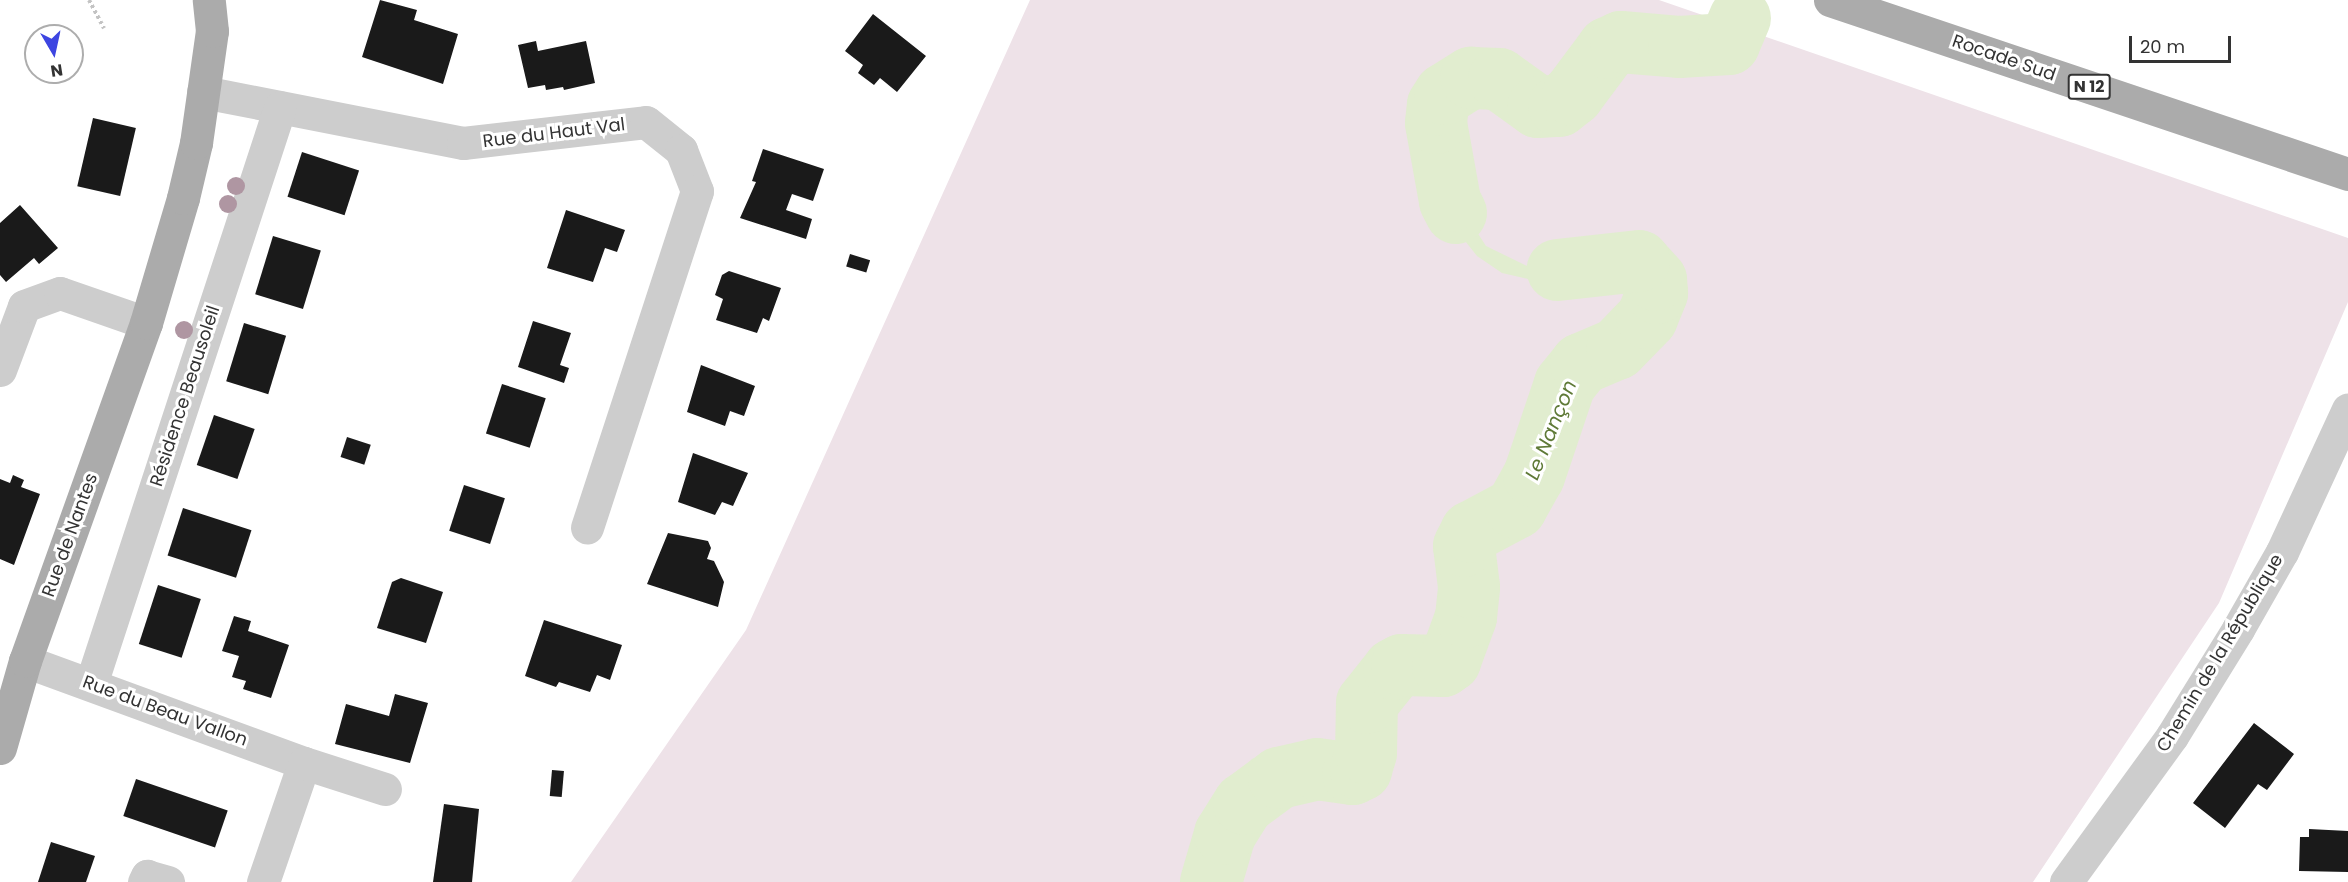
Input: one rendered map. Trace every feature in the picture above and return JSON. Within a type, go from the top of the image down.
[{"type":"main road","name":"Rue de Nantes","points":[[0,748],[25,661],[146,323],[183,198],[203,92],[211,15],[233,0]]},
{"type":"main road","name":"Rocade Sud","points":[[1830,0],[2348,174]]},
{"type":"street","name":"Rue du Haut Val","points":[[203,92],[463,143],[646,122],[681,150],[697,191],[586,528]]},
{"type":"street","name":"Résidence Beausoleil","points":[[91,684],[280,107]]},
{"type":"street","points":[[0,370],[24,306],[60,293],[146,323]]},
{"type":"street","name":"Chemin de la République","points":[[2066,882],[2172,736],[2238,629],[2282,552],[2348,409]]},
{"type":"street","name":"Rue du Beau Vallon","points":[[25,661],[304,762],[386,789]]},
{"type":"street","points":[[263,882],[304,762]]},
{"type":"street","points":[[144,882],[147,876],[168,882]]},
{"type":"path","points":[[89,0],[104,28]]},
{"type":"shaded area","points":[[1030,0],[1659,0],[2348,238],[2348,302],[2219,603],[2033,882],[571,882],[746,630]]},
{"type":"water","points":[[1444,132],[1452,180],[1466,215],[1486,246],[1527,266],[1543,268],[1594,266],[1638,254],[1648,256],[1658,262],[1669,289],[1629,346],[1579,364],[1536,484],[1521,510],[1471,532],[1478,586],[1456,664],[1404,661],[1371,706],[1373,770],[1347,771],[1325,764],[1281,774],[1249,801],[1234,826],[1217,882],[1200,882],[1218,799],[1252,759],[1277,753],[1333,751],[1361,758],[1356,692],[1405,645],[1450,651],[1465,593],[1457,535],[1484,512],[1512,501],[1528,483],[1568,353],[1616,338],[1650,299],[1656,279],[1644,263],[1579,278],[1528,279],[1502,273],[1477,256],[1454,227],[1437,191],[1428,133]]},
{"type":"building","points":[[380,0],[417,10],[414,20],[458,34],[443,84],[362,57]]},
{"type":"building","points":[[873,14],[926,56],[897,92],[880,78],[874,85],[858,73],[863,65],[845,51]]},
{"type":"building","points":[[536,41],[538,51],[586,41],[595,83],[564,90],[563,87],[546,90],[545,85],[528,88],[518,45]]},
{"type":"building","points":[[93,118],[136,128],[120,196],[77,186]]},
{"type":"building","points":[[763,149],[824,169],[813,201],[792,194],[786,210],[812,219],[806,239],[740,218],[756,182],[752,181]]},
{"type":"building","points":[[302,152],[359,171],[345,215],[287,197]]},
{"type":"building","points":[[20,205],[58,248],[39,264],[34,258],[6,282],[0,275],[0,223]]},
{"type":"building","points":[[566,210],[625,230],[617,252],[605,248],[593,282],[547,268]]},
{"type":"building","points":[[273,236],[321,251],[303,309],[255,294]]},
{"type":"building","points":[[850,254],[870,260],[866,273],[846,266]]},
{"type":"building","points":[[729,271],[781,288],[769,321],[763,318],[757,333],[716,320],[723,299],[715,295],[722,275]]},
{"type":"building","points":[[533,321],[571,333],[560,365],[569,368],[564,383],[518,367]]},
{"type":"building","points":[[244,323],[286,336],[268,394],[226,381]]},
{"type":"building","points":[[701,365],[755,386],[744,416],[730,411],[725,426],[687,412]]},
{"type":"building","points":[[502,384],[546,398],[530,448],[486,433]]},
{"type":"building","points":[[214,415],[255,429],[237,479],[197,465]]},
{"type":"building","points":[[347,437],[371,445],[364,465],[341,457]]},
{"type":"building","points":[[693,453],[748,473],[733,506],[722,502],[715,515],[678,502]]},
{"type":"building","points":[[13,475],[24,480],[21,487],[40,494],[14,565],[0,559],[0,479],[10,483]]},
{"type":"building","points":[[464,485],[505,498],[490,544],[449,531]]},
{"type":"building","points":[[183,508],[251,530],[236,578],[168,556]]},
{"type":"building","points":[[668,533],[708,541],[711,548],[707,559],[714,561],[724,582],[718,607],[647,584]]},
{"type":"building","points":[[401,578],[443,592],[426,643],[377,628],[392,582]]},
{"type":"building","points":[[158,585],[201,599],[182,658],[139,644]]},
{"type":"building","points":[[234,616],[251,621],[248,631],[289,645],[271,698],[243,689],[246,681],[232,677],[239,656],[222,651]]},
{"type":"building","points":[[544,620],[622,645],[610,680],[597,675],[590,692],[559,682],[556,687],[525,676]]},
{"type":"building","points":[[395,694],[428,703],[410,763],[335,744],[346,704],[389,716]]},
{"type":"building","points":[[2254,723],[2294,754],[2267,790],[2258,784],[2225,828],[2193,803]]},
{"type":"building","points":[[552,770],[564,771],[562,797],[550,796]]},
{"type":"building","points":[[136,779],[228,811],[215,847],[123,816]]},
{"type":"building","points":[[444,804],[479,809],[472,882],[433,882]]},
{"type":"building","points":[[2309,829],[2348,831],[2348,872],[2299,871],[2300,837],[2309,837]]},
{"type":"building","points":[[51,842],[95,856],[86,882],[38,882]]},
{"type":"waterway","name":"Le Nançon","points":[[1456,213],[1450,201],[1436,123],[1438,105],[1445,94],[1471,78],[1499,79],[1538,107],[1559,106],[1573,95],[1608,48],[1621,42],[1679,47],[1729,44],[1740,18]]},
{"type":"waterway","name":"Le Nançon","points":[[1211,882],[1225,834],[1244,804],[1279,778],[1317,769],[1353,774],[1361,770],[1366,753],[1367,703],[1394,669],[1402,665],[1443,666],[1450,661],[1466,617],[1469,587],[1464,546],[1471,532],[1516,508],[1534,476],[1565,384],[1581,364],[1617,349],[1647,318],[1657,293],[1656,280],[1639,261],[1557,270]]}]
